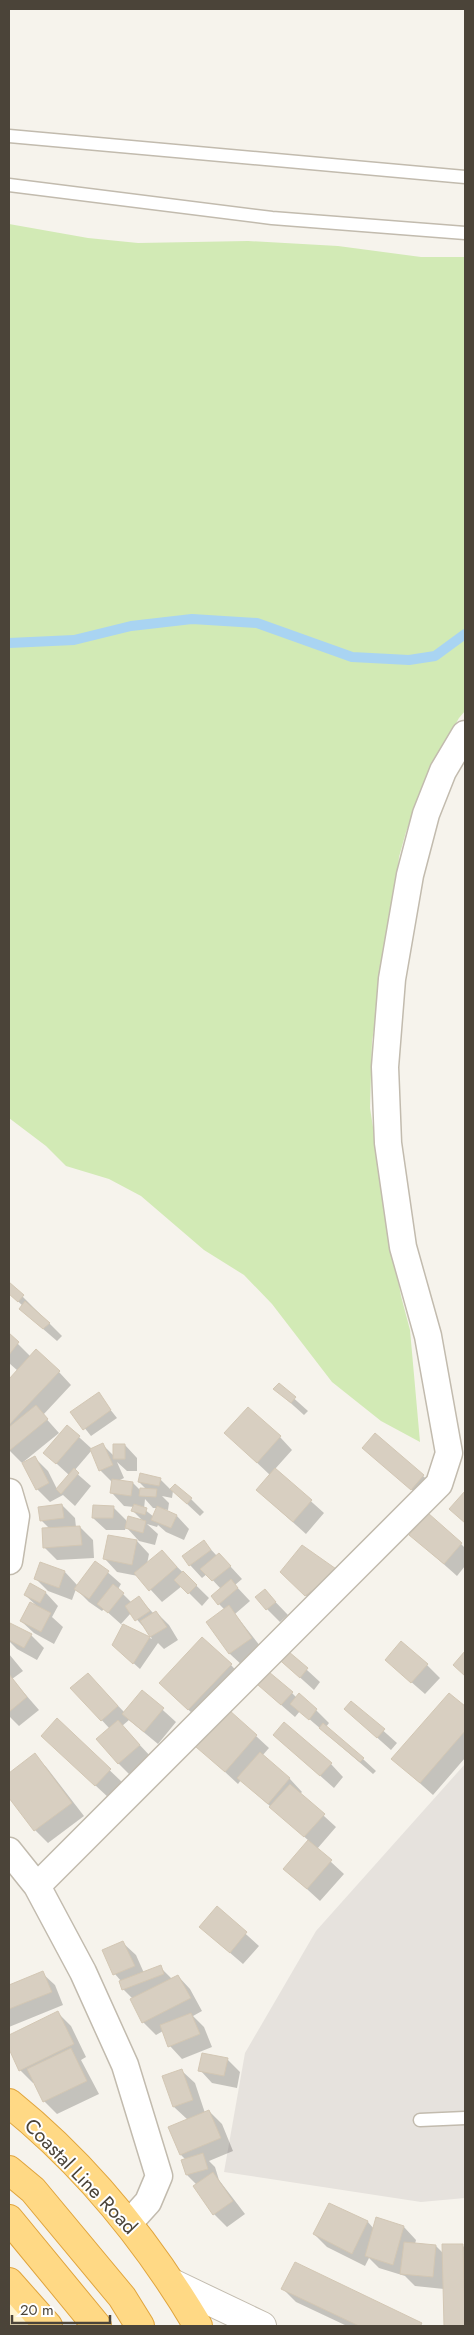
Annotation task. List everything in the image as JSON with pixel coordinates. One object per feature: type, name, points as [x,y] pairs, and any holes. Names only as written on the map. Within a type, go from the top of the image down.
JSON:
[{"type":"highway","name":"Coastal Line Road","points":[[9,2103],[65,2154],[129,2223],[172,2283],[198,2326]]},
{"type":"highway","points":[[9,2170],[33,2190],[122,2297],[140,2326]]},
{"type":"highway","points":[[9,2218],[97,2326]]},
{"type":"highway","points":[[9,2282],[48,2326]]},
{"type":"main road","points":[[9,2307],[41,2326]]},
{"type":"street","points":[[37,1886],[439,1484],[448,1453],[428,1336],[403,1247],[388,1143],[385,1067],[392,979],[410,875],[429,806],[443,771],[465,734]]},
{"type":"street","points":[[9,1492],[16,1516],[9,1561]]},
{"type":"street","points":[[9,1851],[37,1886],[83,1972],[125,2065],[159,2176],[148,2202],[129,2223]]},
{"type":"street","points":[[172,2283],[262,2326]]},
{"type":"lane","points":[[9,136],[465,177]]},
{"type":"lane","points":[[9,185],[272,218],[465,233]]},
{"type":"lane","points":[[420,2120],[465,2118]]},
{"type":"shaded area","points":[[465,1764],[465,2198],[421,2202],[224,2172],[245,2053],[316,1931]]},
{"type":"green space","points":[[9,224],[88,238],[138,243],[248,241],[338,246],[421,257],[465,257],[465,711],[432,765],[406,832],[399,857],[394,915],[372,1041],[370,1108],[390,1236],[401,1296],[410,1330],[420,1442],[381,1421],[332,1382],[272,1304],[244,1275],[204,1250],[141,1196],[109,1179],[66,1166],[46,1146],[9,1118]]},
{"type":"building","points":[[9,1282],[24,1295],[18,1302],[9,1294]]},
{"type":"building","points":[[25,1301],[50,1323],[43,1329],[19,1309]]},
{"type":"building","points":[[9,1333],[19,1342],[9,1355]]},
{"type":"building","points":[[36,1349],[60,1371],[9,1425],[9,1379]]},
{"type":"building","points":[[279,1383],[296,1397],[291,1403],[273,1389]]},
{"type":"building","points":[[99,1392],[111,1410],[83,1430],[70,1412]]},
{"type":"building","points":[[36,1405],[48,1419],[9,1451],[9,1427]]},
{"type":"building","points":[[248,1407],[281,1436],[257,1463],[224,1433]]},
{"type":"building","points":[[67,1425],[80,1436],[56,1464],[43,1453]]},
{"type":"building","points":[[375,1433],[424,1475],[411,1490],[362,1448]]},
{"type":"building","points":[[103,1443],[113,1465],[99,1471],[90,1449]]},
{"type":"building","points":[[113,1444],[125,1444],[125,1459],[113,1459]]},
{"type":"building","points":[[35,1456],[49,1483],[36,1490],[22,1463]]},
{"type":"building","points":[[74,1468],[79,1473],[61,1494],[56,1489]]},
{"type":"building","points":[[275,1468],[312,1500],[293,1522],[256,1490]]},
{"type":"building","points":[[140,1473],[161,1478],[159,1486],[138,1482]]},
{"type":"building","points":[[112,1479],[133,1482],[131,1496],[110,1493]]},
{"type":"building","points":[[175,1484],[192,1498],[187,1504],[170,1489]]},
{"type":"building","points":[[140,1488],[157,1489],[156,1497],[139,1496]]},
{"type":"building","points":[[465,1491],[465,1523],[449,1509]]},
{"type":"building","points":[[62,1504],[64,1518],[40,1521],[38,1507]]},
{"type":"building","points":[[134,1504],[147,1508],[145,1515],[131,1511]]},
{"type":"building","points":[[93,1505],[114,1506],[113,1518],[92,1518]]},
{"type":"building","points":[[157,1506],[177,1515],[171,1528],[151,1520]]},
{"type":"building","points":[[428,1513],[462,1543],[444,1564],[409,1535]]},
{"type":"building","points":[[128,1516],[146,1521],[143,1533],[125,1528]]},
{"type":"building","points":[[80,1526],[82,1545],[43,1548],[42,1528]]},
{"type":"building","points":[[108,1535],[137,1540],[132,1565],[103,1559]]},
{"type":"building","points":[[204,1540],[211,1550],[189,1566],[182,1556]]},
{"type":"building","points":[[302,1545],[339,1571],[305,1596],[280,1572]]},
{"type":"building","points":[[162,1550],[177,1567],[149,1591],[134,1573]]},
{"type":"building","points":[[219,1553],[231,1566],[212,1581],[200,1569]]},
{"type":"building","points":[[95,1561],[109,1571],[89,1599],[74,1589]]},
{"type":"building","points":[[40,1562],[65,1571],[59,1588],[34,1579]]},
{"type":"building","points":[[183,1571],[197,1585],[188,1594],[174,1580]]},
{"type":"building","points":[[231,1579],[238,1588],[218,1605],[211,1596]]},
{"type":"building","points":[[30,1583],[46,1592],[40,1603],[24,1595]]},
{"type":"building","points":[[113,1584],[124,1593],[108,1613],[97,1604]]},
{"type":"building","points":[[265,1589],[276,1602],[266,1610],[255,1597]]},
{"type":"building","points":[[139,1596],[150,1611],[135,1621],[125,1606]]},
{"type":"building","points":[[30,1602],[51,1613],[41,1632],[20,1621]]},
{"type":"building","points":[[229,1605],[252,1638],[229,1654],[206,1622]]},
{"type":"building","points":[[156,1611],[167,1627],[150,1637],[140,1621]]},
{"type":"building","points":[[10,1623],[32,1634],[24,1648],[9,1640]]},
{"type":"building","points":[[123,1624],[150,1637],[133,1664],[112,1645]]},
{"type":"building","points":[[202,1637],[232,1664],[188,1710],[159,1683]]},
{"type":"building","points":[[401,1641],[428,1664],[411,1683],[385,1660]]},
{"type":"building","points":[[282,1646],[308,1668],[300,1678],[274,1655]]},
{"type":"building","points":[[465,1651],[465,1676],[453,1665]]},
{"type":"building","points":[[269,1672],[293,1692],[281,1705],[258,1685]]},
{"type":"building","points":[[88,1673],[118,1706],[101,1721],[70,1688]]},
{"type":"building","points":[[9,1674],[27,1697],[9,1712]]},
{"type":"building","points":[[142,1690],[164,1708],[144,1732],[122,1714]]},
{"type":"building","points":[[299,1693],[317,1709],[309,1720],[290,1704]]},
{"type":"building","points":[[449,1693],[465,1706],[465,1731],[420,1783],[391,1759]]},
{"type":"building","points":[[351,1701],[385,1729],[377,1738],[344,1709]]},
{"type":"building","points":[[229,1710],[257,1735],[225,1772],[196,1747]]},
{"type":"building","points":[[57,1718],[111,1769],[95,1786],[41,1736]]},
{"type":"building","points":[[118,1720],[140,1745],[118,1764],[96,1739]]},
{"type":"building","points":[[284,1722],[332,1763],[320,1776],[273,1735]]},
{"type":"building","points":[[323,1723],[364,1758],[360,1762],[319,1728]]},
{"type":"building","points":[[260,1752],[290,1778],[268,1804],[237,1778]]},
{"type":"building","points":[[35,1753],[72,1803],[34,1831],[9,1798],[9,1773]]},
{"type":"building","points":[[290,1784],[325,1814],[304,1837],[269,1807]]},
{"type":"building","points":[[308,1840],[332,1860],[307,1889],[283,1869]]},
{"type":"building","points":[[217,1906],[247,1932],[230,1953],[199,1927]]},
{"type":"building","points":[[123,1941],[135,1966],[113,1975],[102,1950]]},
{"type":"building","points":[[161,1965],[164,1974],[122,1990],[119,1981]]},
{"type":"building","points":[[43,1971],[52,1992],[9,2009],[9,1985]]},
{"type":"building","points":[[178,1975],[191,1998],[142,2023],[130,1999]]},
{"type":"building","points":[[58,2011],[74,2044],[19,2071],[9,2049],[9,2035]]},
{"type":"building","points":[[191,2013],[200,2034],[168,2047],[160,2025]]},
{"type":"building","points":[[71,2048],[87,2081],[43,2102],[27,2069]]},
{"type":"building","points":[[202,2053],[228,2058],[224,2076],[198,2071]]},
{"type":"building","points":[[182,2069],[193,2100],[173,2107],[162,2076]]},
{"type":"building","points":[[209,2110],[221,2138],[180,2155],[168,2127]]},
{"type":"building","points":[[203,2153],[208,2169],[186,2175],[181,2160]]},
{"type":"building","points":[[213,2172],[233,2201],[213,2215],[193,2186]]},
{"type":"building","points":[[329,2203],[368,2221],[352,2254],[313,2234]]},
{"type":"building","points":[[376,2217],[404,2226],[393,2265],[365,2256]]},
{"type":"building","points":[[404,2242],[436,2245],[433,2277],[400,2274]]},
{"type":"building","points":[[442,2244],[463,2244],[465,2326],[444,2326]]},
{"type":"building","points":[[295,2262],[422,2323],[420,2326],[359,2326],[281,2289]]},
{"type":"waterway","points":[[9,643],[74,640],[131,626],[192,619],[257,623],[352,657],[409,660],[435,656],[465,634]]}]
